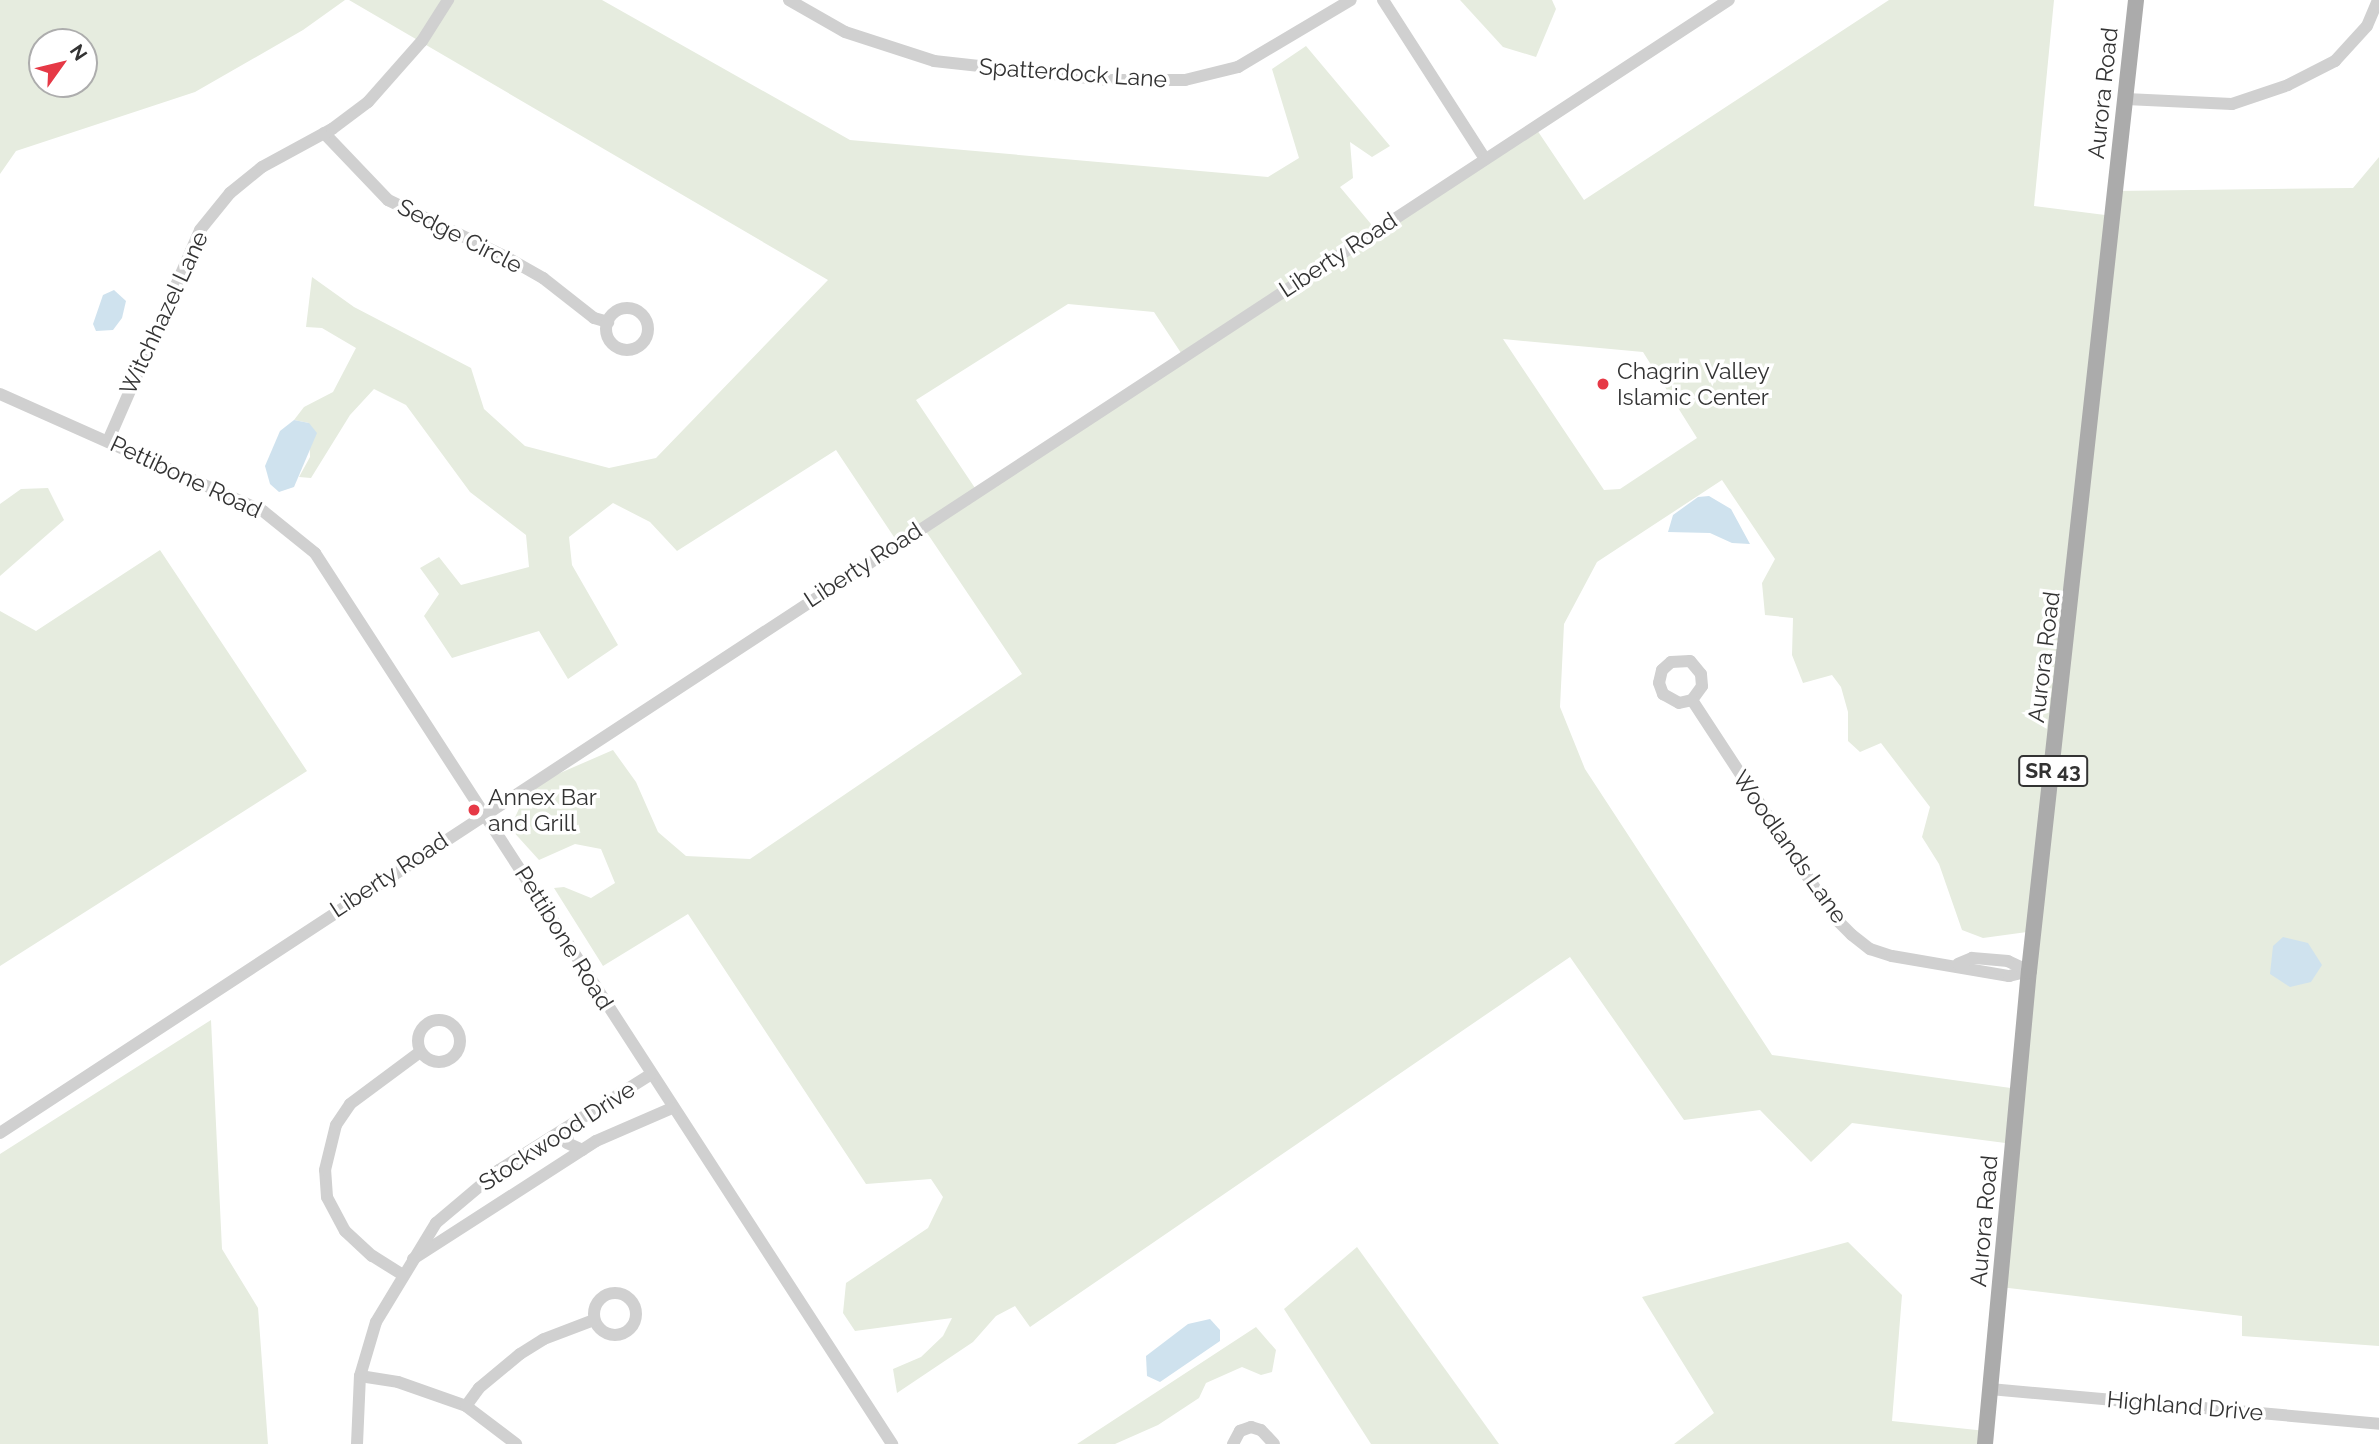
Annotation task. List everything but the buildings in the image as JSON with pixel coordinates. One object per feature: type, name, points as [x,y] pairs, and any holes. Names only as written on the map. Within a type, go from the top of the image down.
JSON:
[{"type":"main road","name":"Aurora Road","points":[[1985,1444],[2029,971],[2136,0]]},
{"type":"street","name":"Witchhazel Lane","points":[[108,442],[200,230],[230,193],[262,167],[324,133],[397,74],[448,0]]},
{"type":"street","name":"Spatterdock Lane","points":[[789,0],[845,32],[934,61],[1107,80],[1185,80],[1238,67],[1351,0]]},
{"type":"street","points":[[1382,0],[1486,159]]},
{"type":"street","name":"Liberty Road","points":[[0,1133],[484,813],[1729,0]]},
{"type":"street","points":[[2126,99],[2232,104],[2288,85],[2335,61],[2367,26],[2378,0]]},
{"type":"street","name":"Sedge Circle","points":[[324,133],[388,200],[506,257],[543,278],[594,318],[608,322]]},
{"type":"street","name":"Pettibone Road","points":[[0,394],[262,511],[299,538],[351,604],[650,1075],[892,1444]]},
{"type":"street","name":"Woodlands Lane","points":[[1692,700],[1839,922],[1870,949],[1958,964],[1969,971],[2009,976],[2029,971]]},
{"type":"street","points":[[404,1275],[372,1256],[345,1231],[327,1197],[325,1170],[336,1125],[350,1104],[421,1052]]},
{"type":"street","name":"Stockwood Drive","points":[[358,1444],[360,1376],[376,1322],[410,1261],[436,1223],[489,1178],[650,1075]]},
{"type":"street","name":"Stockwood Drive","points":[[410,1261],[583,1150],[672,1108]]},
{"type":"street","points":[[569,1127],[567,1143],[583,1150]]},
{"type":"street","points":[[466,1406],[480,1388],[520,1354],[544,1339],[594,1320]]},
{"type":"street","points":[[360,1376],[398,1382],[466,1406],[516,1444]]},
{"type":"street","name":"Highland Drive","points":[[1990,1389],[2379,1424]]},
{"type":"street","points":[[1233,1444],[1240,1431],[1251,1427],[1261,1430],[1274,1444]]},
{"type":"shaded area","points":[[0,0],[345,0],[303,30],[195,92],[16,151],[0,174]]},
{"type":"shaded area","points":[[349,0],[602,0],[850,140],[1268,177],[1299,158],[1272,69],[1306,46],[1390,146],[1372,157],[1350,142],[1353,178],[1340,187],[1376,230],[1535,127],[1584,200],[1889,0],[2054,0],[2034,206],[2113,216],[2116,191],[2353,188],[2379,157],[2379,1346],[2242,1336],[2242,1316],[2000,1287],[2013,1144],[1852,1123],[1811,1162],[1760,1110],[1684,1120],[1570,957],[1030,1327],[1015,1306],[996,1316],[973,1342],[897,1393],[893,1369],[921,1357],[943,1336],[952,1318],[855,1331],[843,1313],[846,1283],[928,1228],[943,1197],[931,1179],[866,1184],[688,914],[603,966],[554,888],[564,887],[591,898],[615,883],[601,849],[575,844],[539,860],[510,828],[524,798],[544,780],[613,750],[636,782],[658,832],[686,856],[750,859],[1022,674],[923,527],[898,543],[836,450],[677,551],[650,522],[613,503],[569,537],[572,565],[618,645],[568,679],[539,631],[452,658],[424,616],[439,594],[420,568],[439,557],[461,585],[529,567],[526,535],[470,492],[406,405],[374,389],[350,415],[311,478],[299,477],[310,457],[309,423],[294,420],[304,407],[333,392],[356,348],[322,328],[306,327],[312,277],[354,307],[471,368],[484,409],[525,446],[609,468],[656,458],[828,280]],"holes":[[[1068,304],[1154,312],[1183,356],[977,491],[916,400]],[[1503,339],[1643,352],[1697,438],[1620,489],[1604,490]],[[1722,480],[1775,559],[1762,583],[1765,615],[1793,618],[1792,655],[1803,683],[1832,675],[1841,687],[1848,712],[1848,741],[1860,752],[1881,743],[1930,807],[1922,837],[1939,864],[1962,930],[1983,938],[2027,932],[2018,1089],[1772,1055],[1585,769],[1560,707],[1564,624],[1597,562]]]},
{"type":"shaded area","points":[[1460,0],[1552,0],[1556,9],[1536,57],[1503,47]]},
{"type":"shaded area","points":[[48,488],[64,520],[0,576],[0,504],[21,489]]},
{"type":"shaded area","points":[[160,550],[307,771],[0,966],[0,611],[36,631]]},
{"type":"shaded area","points":[[211,1020],[222,1249],[258,1308],[268,1444],[0,1444],[0,1154]]},
{"type":"shaded area","points":[[1848,1242],[1902,1295],[1892,1421],[1986,1431],[1985,1444],[1674,1444],[1714,1413],[1642,1297]]},
{"type":"shaded area","points":[[1357,1247],[1499,1444],[1371,1444],[1284,1309]]},
{"type":"shaded area","points":[[1256,1327],[1276,1350],[1272,1372],[1261,1375],[1242,1367],[1206,1383],[1199,1398],[1158,1425],[1115,1444],[1077,1444]]},
{"type":"water","points":[[114,290],[126,301],[122,318],[113,330],[96,331],[93,324],[103,295]]},
{"type":"water","points":[[294,420],[309,423],[317,433],[294,487],[279,492],[270,484],[265,466],[280,431]]},
{"type":"water","points":[[1709,496],[1731,509],[1750,544],[1732,543],[1710,533],[1668,532],[1673,515],[1698,497]]},
{"type":"water","points":[[2283,937],[2308,943],[2322,965],[2311,982],[2290,987],[2270,974],[2273,946]]},
{"type":"water","points":[[1210,1319],[1220,1330],[1220,1341],[1160,1382],[1147,1376],[1146,1356],[1188,1324]]},
{"type":"place","name":"Chagrin Valley Islamic Center","points":[[1603,384]]},
{"type":"place","name":"Annex Bar and Grill","points":[[474,810]]}]
